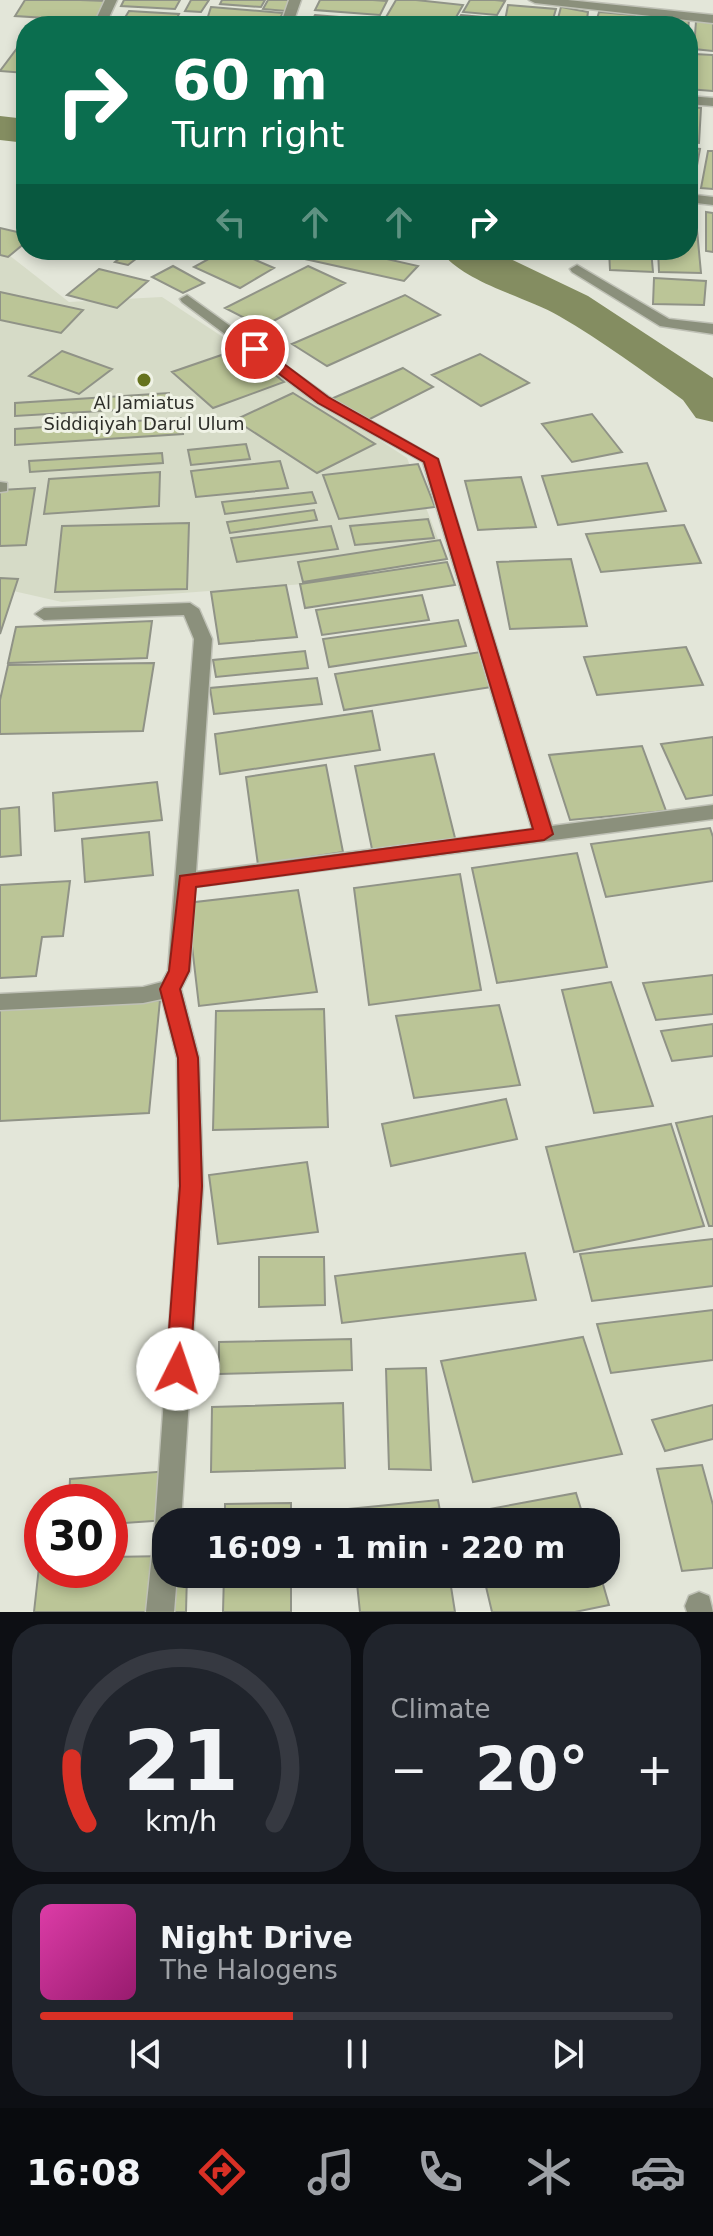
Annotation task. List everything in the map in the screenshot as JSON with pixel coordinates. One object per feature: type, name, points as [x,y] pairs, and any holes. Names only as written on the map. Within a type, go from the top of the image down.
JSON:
[{"type":"street","points":[[535,0],[685,16]]},
{"type":"street","points":[[577,269],[665,323],[713,329]]},
{"type":"street","points":[[187,299],[323,400],[430,459],[544,834]]},
{"type":"street","points":[[44,614],[190,609],[203,639],[179,971],[170,989],[188,1058],[191,1186],[168,1508]]},
{"type":"street","points":[[187,881],[713,812]]},
{"type":"street","points":[[0,1002],[143,995],[170,989]]},
{"type":"street","points":[[160,1612],[162,1588]]},
{"type":"shaded area","name":"Al Jamiatus Siddiqiyah Darul Ulum","points":[[0,248],[69,302],[162,297],[407,458],[451,573],[62,602],[0,588]]},
{"type":"building","points":[[25,0],[107,1],[99,16],[15,16]]},
{"type":"building","points":[[124,0],[180,0],[175,9],[121,6]]},
{"type":"building","points":[[191,0],[209,0],[201,12],[185,11]]},
{"type":"building","points":[[222,0],[265,0],[261,7],[220,4]]},
{"type":"building","points":[[268,0],[292,0],[286,11],[263,9]]},
{"type":"building","points":[[320,0],[387,1],[380,15],[315,10]]},
{"type":"building","points":[[396,0],[463,5],[457,16],[387,16]]},
{"type":"building","points":[[470,0],[505,1],[497,15],[463,12]]},
{"type":"building","points":[[508,5],[556,9],[554,16],[506,16]]},
{"type":"building","points":[[211,7],[283,13],[281,16],[208,16]]},
{"type":"building","points":[[561,7],[588,12],[587,16],[559,16]]},
{"type":"building","points":[[129,11],[179,14],[178,16],[126,16]]},
{"type":"building","points":[[599,12],[635,15],[635,16],[598,16]]},
{"type":"building","points":[[698,21],[713,22],[713,51],[698,49]]},
{"type":"building","points":[[16,50],[16,72],[0,71]]},
{"type":"building","points":[[698,54],[713,55],[713,91],[698,90]]},
{"type":"building","points":[[698,108],[701,108],[698,143]]},
{"type":"building","points":[[708,151],[713,151],[713,189],[701,188]]},
{"type":"building","points":[[706,212],[713,213],[713,252],[706,251]]},
{"type":"building","points":[[0,228],[16,232],[16,250],[8,257],[0,255]]},
{"type":"building","points":[[698,241],[701,273],[659,272],[658,260],[698,260]]},
{"type":"building","points":[[118,260],[135,260],[128,265],[115,262]]},
{"type":"building","points":[[207,260],[255,260],[274,268],[240,288],[194,267]]},
{"type":"building","points":[[310,260],[391,260],[418,266],[404,281]]},
{"type":"building","points":[[610,260],[652,260],[653,272],[610,270]]},
{"type":"building","points":[[173,266],[204,283],[183,293],[152,277]]},
{"type":"building","points":[[308,266],[345,283],[262,327],[225,308]]},
{"type":"building","points":[[99,269],[148,281],[117,308],[67,295]]},
{"type":"building","points":[[654,278],[706,281],[704,305],[653,304]]},
{"type":"building","points":[[0,292],[83,310],[61,333],[0,320]]},
{"type":"building","points":[[405,295],[440,315],[327,366],[292,344]]},
{"type":"building","points":[[242,348],[284,382],[213,408],[172,372]]},
{"type":"building","points":[[62,351],[112,369],[79,394],[29,376]]},
{"type":"building","points":[[480,354],[529,383],[481,406],[432,375]]},
{"type":"building","points":[[403,368],[433,387],[358,425],[324,402]]},
{"type":"building","points":[[169,393],[170,407],[15,416],[15,403]]},
{"type":"building","points":[[293,393],[375,444],[317,473],[235,420]]},
{"type":"building","points":[[592,414],[622,452],[572,462],[542,424]]},
{"type":"building","points":[[181,418],[183,434],[15,445],[15,429]]},
{"type":"building","points":[[246,444],[250,459],[191,465],[188,450]]},
{"type":"building","points":[[162,453],[163,463],[30,472],[29,461]]},
{"type":"building","points":[[280,461],[288,488],[196,497],[191,471]]},
{"type":"building","points":[[647,463],[666,511],[558,525],[542,476]]},
{"type":"building","points":[[418,464],[435,507],[339,519],[323,475]]},
{"type":"building","points":[[160,472],[159,506],[44,514],[49,479]]},
{"type":"building","points":[[521,477],[536,527],[478,530],[465,481]]},
{"type":"building","points":[[35,488],[26,545],[0,546],[0,490]]},
{"type":"building","points":[[312,492],[316,503],[225,514],[222,502]]},
{"type":"building","points":[[314,510],[317,520],[230,533],[227,522]]},
{"type":"building","points":[[428,519],[434,538],[355,545],[350,526]]},
{"type":"building","points":[[189,523],[187,589],[55,592],[62,526]]},
{"type":"building","points":[[684,525],[701,563],[601,572],[586,534]]},
{"type":"building","points":[[331,526],[338,549],[237,562],[231,538]]},
{"type":"building","points":[[440,540],[447,559],[303,582],[298,562]]},
{"type":"building","points":[[571,559],[587,626],[510,629],[497,562]]},
{"type":"building","points":[[447,562],[455,585],[305,608],[300,584]]},
{"type":"building","points":[[0,578],[18,579],[0,634]]},
{"type":"building","points":[[286,585],[297,637],[219,644],[211,592]]},
{"type":"building","points":[[422,595],[429,620],[322,635],[316,610]]},
{"type":"building","points":[[458,620],[466,646],[329,667],[323,639]]},
{"type":"building","points":[[152,621],[147,658],[8,663],[16,627]]},
{"type":"building","points":[[686,647],[703,685],[597,695],[584,657]]},
{"type":"building","points":[[305,651],[308,668],[216,677],[213,660]]},
{"type":"building","points":[[487,651],[498,686],[344,710],[335,674]]},
{"type":"building","points":[[154,663],[143,731],[0,734],[0,700],[8,665]]},
{"type":"building","points":[[317,678],[322,704],[214,714],[210,688]]},
{"type":"building","points":[[372,711],[380,750],[220,774],[215,734]]},
{"type":"building","points":[[713,737],[713,795],[686,799],[661,744]]},
{"type":"building","points":[[642,746],[666,811],[570,820],[549,755]]},
{"type":"building","points":[[434,754],[456,842],[373,854],[355,766]]},
{"type":"building","points":[[326,765],[343,852],[258,865],[246,777]]},
{"type":"building","points":[[157,782],[162,820],[55,831],[53,793]]},
{"type":"building","points":[[19,807],[21,855],[0,857],[0,809]]},
{"type":"building","points":[[710,828],[713,837],[713,881],[606,897],[591,844]]},
{"type":"building","points":[[149,832],[153,875],[85,882],[82,839]]},
{"type":"building","points":[[577,853],[607,967],[497,983],[472,868]]},
{"type":"building","points":[[460,874],[481,990],[369,1005],[354,888]]},
{"type":"building","points":[[70,881],[63,936],[42,937],[36,976],[0,978],[0,885]]},
{"type":"building","points":[[298,890],[317,992],[199,1006],[187,903]]},
{"type":"building","points":[[713,975],[713,1014],[656,1020],[643,983]]},
{"type":"building","points":[[611,982],[653,1106],[594,1113],[562,990]]},
{"type":"building","points":[[160,1000],[149,1113],[0,1121],[0,1009]]},
{"type":"building","points":[[499,1005],[520,1085],[414,1098],[396,1016]]},
{"type":"building","points":[[324,1009],[328,1127],[213,1130],[216,1011]]},
{"type":"building","points":[[713,1024],[713,1056],[672,1061],[661,1031]]},
{"type":"building","points":[[506,1099],[517,1139],[391,1166],[382,1124]]},
{"type":"building","points":[[713,1116],[713,1226],[709,1226],[676,1123]]},
{"type":"building","points":[[671,1124],[704,1226],[574,1252],[546,1147]]},
{"type":"building","points":[[307,1162],[318,1232],[218,1244],[209,1175]]},
{"type":"building","points":[[713,1239],[713,1286],[592,1301],[580,1254]]},
{"type":"building","points":[[525,1253],[536,1300],[342,1323],[335,1276]]},
{"type":"building","points":[[259,1257],[324,1257],[325,1305],[259,1307]]},
{"type":"building","points":[[713,1310],[713,1360],[611,1373],[597,1324]]},
{"type":"building","points":[[583,1337],[622,1454],[473,1482],[441,1361]]},
{"type":"building","points":[[351,1339],[352,1370],[219,1374],[219,1342]]},
{"type":"building","points":[[426,1368],[431,1470],[389,1469],[386,1369]]},
{"type":"building","points":[[343,1403],[345,1468],[211,1472],[212,1407]]},
{"type":"building","points":[[713,1405],[713,1439],[665,1451],[652,1420]]},
{"type":"building","points":[[702,1465],[713,1505],[713,1568],[682,1571],[657,1469]]},
{"type":"building","points":[[181,1470],[182,1508],[152,1508],[152,1521],[128,1523],[128,1484],[70,1484],[70,1479]]},
{"type":"building","points":[[576,1493],[581,1508],[495,1508]]},
{"type":"building","points":[[438,1500],[439,1508],[359,1508]]},
{"type":"building","points":[[291,1503],[291,1508],[225,1508],[225,1504]]},
{"type":"building","points":[[152,1556],[152,1588],[187,1588],[186,1612],[34,1612],[37,1588],[128,1588],[128,1557]]},
{"type":"building","points":[[224,1588],[291,1588],[291,1612],[223,1612]]},
{"type":"building","points":[[357,1588],[451,1588],[455,1612],[360,1612]]},
{"type":"building","points":[[486,1588],[604,1588],[609,1605],[575,1612],[492,1612]]},
{"type":"waterway","points":[[0,128],[16,130]]},
{"type":"waterway","points":[[478,260],[572,305],[628,340],[700,390],[713,408]]},
{"type":"place","name":"Al Jamiatus Siddiqiyah Darul Ulum","points":[[144,380]]},
{"type":"route","points":[[178,1369],[191,1186],[188,1058],[170,989],[179,971],[187,881],[544,834],[430,459],[323,400],[255,349]]}]
